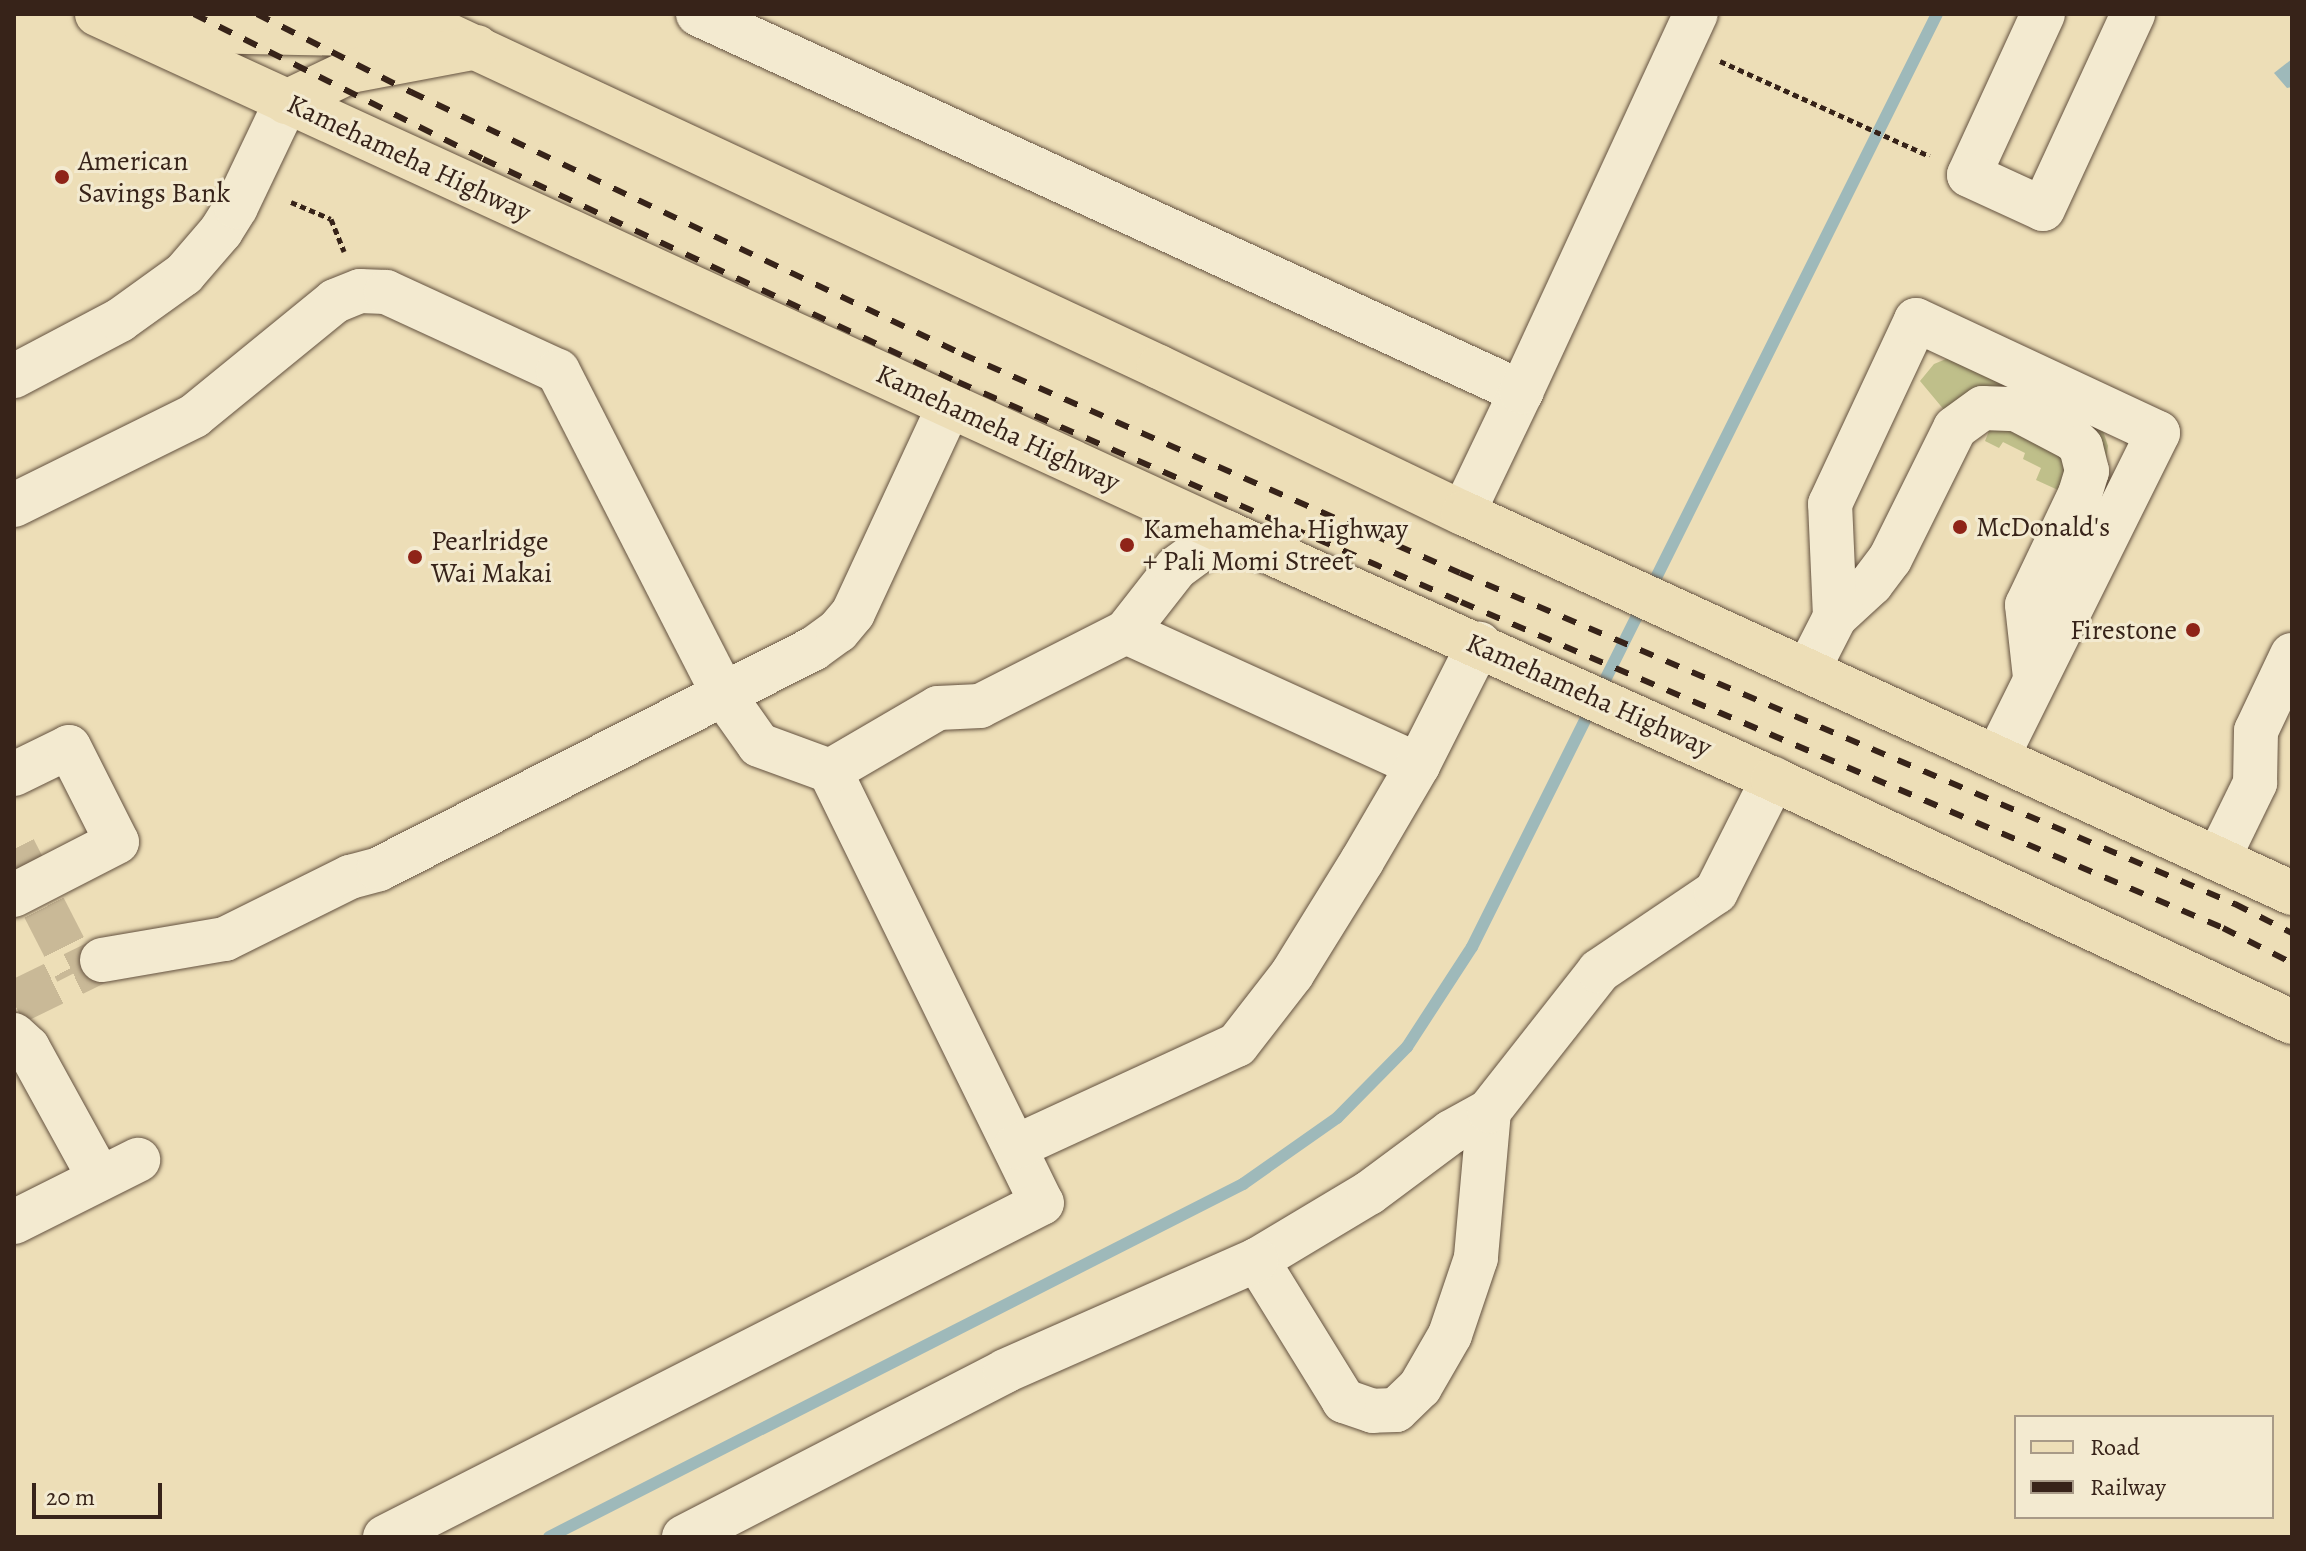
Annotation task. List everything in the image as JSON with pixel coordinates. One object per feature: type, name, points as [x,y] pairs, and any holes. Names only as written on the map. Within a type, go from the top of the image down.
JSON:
[{"type":"main road","points":[[112,22],[350,34],[409,15],[1463,513],[2292,893]]},
{"type":"main road","name":"Kamehameha Highway","points":[[112,22],[1225,532],[1479,644],[2292,1022]]},
{"type":"main road","points":[[286,102],[351,71],[477,47]]},
{"type":"street","points":[[698,14],[1521,392]]},
{"type":"street","points":[[2043,14],[1969,175],[2043,209],[2133,14]]},
{"type":"street","points":[[1463,513],[1689,30]]},
{"type":"street","points":[[14,376],[120,320],[184,274],[221,231],[236,207],[286,102]]},
{"type":"street","points":[[14,505],[194,416],[335,301],[360,291],[386,292],[558,371],[723,694],[759,745],[830,771],[1042,1203],[385,1537]]},
{"type":"street","points":[[1835,617],[1830,504],[1916,320],[2158,433],[1998,756]]},
{"type":"street","points":[[102,960],[225,939],[350,877],[379,869],[813,649],[838,631],[853,613],[949,406]]},
{"type":"street","points":[[1808,670],[1835,617],[1871,584],[1890,559],[1955,428],[1983,408],[2016,409],[2073,439],[2086,459],[2087,471],[2080,494],[2027,605],[2035,677]]},
{"type":"street","points":[[830,771],[938,708],[980,706],[1126,632],[1176,568],[1225,532]]},
{"type":"street","points":[[1126,632],[1418,765]]},
{"type":"street","points":[[1015,1147],[1237,1045],[1292,974],[1418,765],[1479,644]]},
{"type":"street","points":[[2218,859],[2255,783],[2256,731],[2292,655]]},
{"type":"street","points":[[14,774],[69,747],[117,842],[14,895]]},
{"type":"street","points":[[684,1537],[1005,1371],[1257,1260],[1369,1193],[1451,1132],[1489,1111],[1599,971],[1716,892],[1773,779]]},
{"type":"street","points":[[14,1035],[28,1048],[119,1170],[14,1222]]},
{"type":"street","points":[[1257,1260],[1344,1401],[1373,1411],[1396,1410],[1420,1387],[1450,1335],[1476,1258],[1489,1111]]},
{"type":"path","points":[[1689,30],[1846,118],[1942,162]]},
{"type":"path","points":[[291,202],[331,219],[360,291]]},
{"type":"green space","points":[[1956,359],[2102,428],[2108,446],[2106,461],[2095,446],[1945,411],[1920,381],[1934,364]]},
{"type":"green space","points":[[1994,419],[2064,446],[2069,495],[2036,480],[2041,468],[2023,459],[2025,453],[2003,442],[1999,448],[1985,441]]},
{"type":"water","points":[[2292,59],[2292,87],[2287,88],[2274,73]]},
{"type":"waterway","points":[[549,1537],[1243,1184],[1337,1118],[1407,1047],[1472,947],[1937,14]]},
{"type":"tunnel","points":[[14,849],[77,972]]},
{"type":"tunnel","points":[[14,1003],[102,960]]},
{"type":"railway","points":[[194,14],[483,159],[958,382],[1461,602],[2223,928],[2292,963]]},
{"type":"railway","points":[[257,14],[411,92],[962,354],[1460,573],[2235,904],[2292,933]]},
{"type":"place","name":"American Savings Bank","points":[[62,177]]},
{"type":"place","name":"McDonald's","points":[[1960,527]]},
{"type":"place","name":"Kamehameha Highway + Pali Momi Street","points":[[1127,545]]},
{"type":"place","name":"Pearlridge Wai Makai","points":[[415,557]]},
{"type":"place","name":"Firestone","points":[[2193,630]]}]
